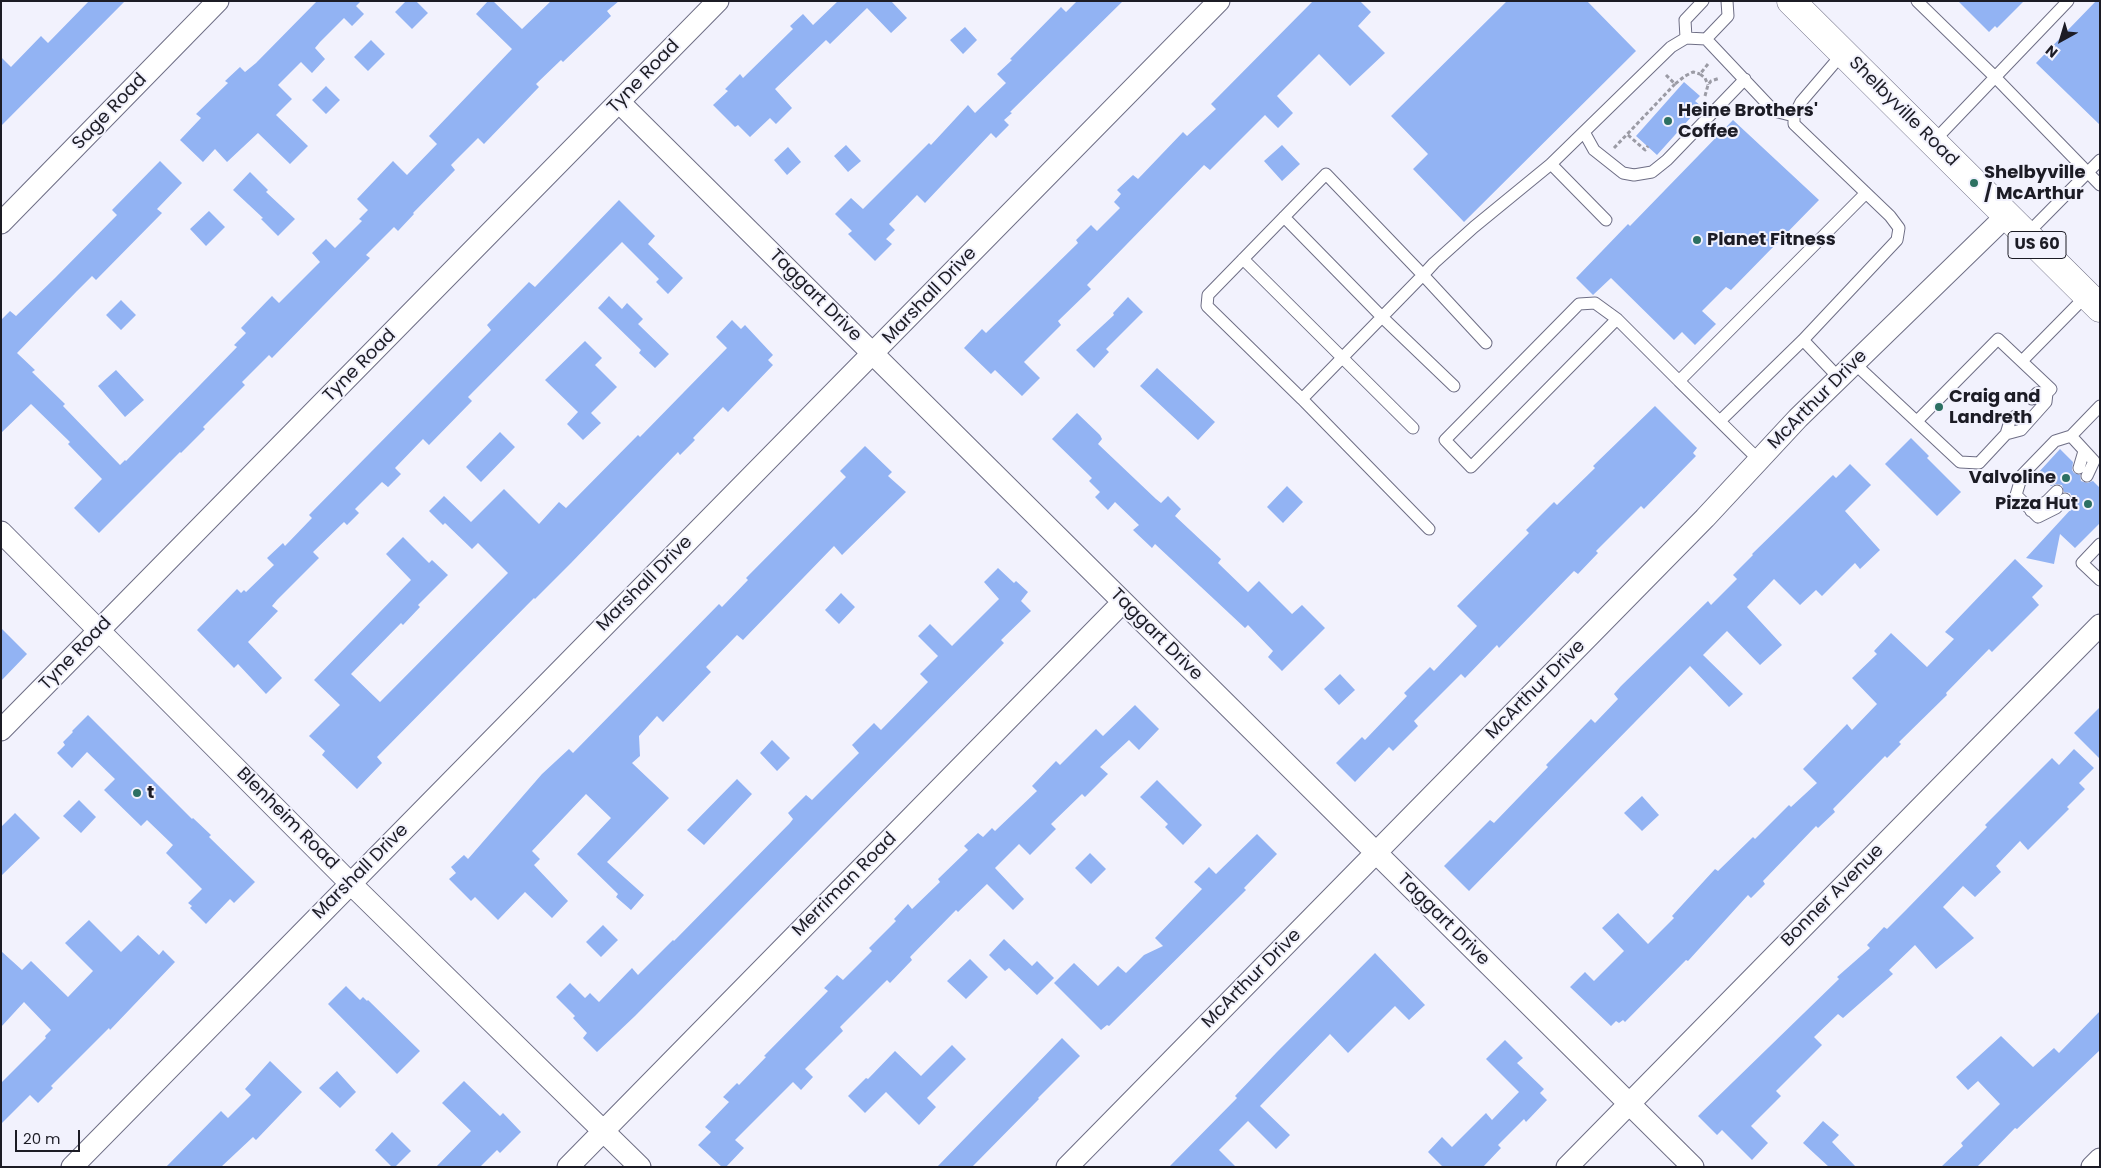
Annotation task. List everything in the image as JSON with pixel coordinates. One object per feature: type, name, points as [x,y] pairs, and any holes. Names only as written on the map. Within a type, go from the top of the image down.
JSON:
[{"type":"main road","name":"Shelbyville Road","points":[[1791,1],[2095,300]]},
{"type":"street","name":"Sage Road","points":[[1,223],[218,1]]},
{"type":"street","name":"Tyne Road","points":[[1,730],[718,1]]},
{"type":"street","name":"Marshall Drive","points":[[72,1167],[1219,1]]},
{"type":"street","name":"Taggart Drive","points":[[619,102],[1693,1167]]},
{"type":"street","name":"McArthur Drive","points":[[1067,1167],[1705,518],[1798,418],[2007,215]]},
{"type":"street","name":"Blenheim Road","points":[[1,532],[350,883],[640,1167]]},
{"type":"street","name":"Merriman Road","points":[[568,1167],[1123,602]]},
{"type":"street","name":"Bonner Avenue","points":[[1567,1167],[2100,625]]},
{"type":"street","points":[[2092,1167],[2100,1159]]},
{"type":"lane","points":[[1686,38],[1685,20],[1703,1]]},
{"type":"lane","points":[[1706,39],[1728,16],[1727,1]]},
{"type":"lane","points":[[1917,1],[1995,77],[2100,185]]},
{"type":"lane","points":[[1933,142],[2068,1]]},
{"type":"lane","points":[[1302,399],[1423,274],[1474,227],[1551,164],[1670,47],[1686,38],[1706,39],[1774,111],[1794,116]]},
{"type":"lane","points":[[1720,421],[1803,340],[1897,240],[1899,228],[1890,216],[1794,124],[1794,116],[1801,102],[1843,53]]},
{"type":"lane","points":[[1584,132],[1594,150],[1623,173],[1634,175],[1652,172],[1667,160],[1745,79]]},
{"type":"lane","points":[[2026,234],[2100,160]]},
{"type":"lane","points":[[1551,164],[1606,220]]},
{"type":"lane","points":[[1429,529],[1302,399],[1207,306],[1208,294],[1326,174],[1423,274],[1486,343]]},
{"type":"lane","points":[[1679,381],[1866,193]]},
{"type":"lane","points":[[1284,217],[1382,317],[1454,386]]},
{"type":"lane","points":[[1243,258],[1413,428]]},
{"type":"lane","points":[[2022,361],[2095,300]]},
{"type":"lane","points":[[1616,320],[1471,467],[1445,440],[1579,304],[1595,303],[1616,320],[1759,460]]},
{"type":"lane","points":[[1917,421],[1998,339],[2051,389],[2047,392],[2046,402],[2021,430],[2006,434]]},
{"type":"lane","points":[[1803,340],[1917,421],[1960,462],[1979,463],[2006,434],[2010,421],[2015,416]]},
{"type":"lane","points":[[2032,399],[2037,393],[2047,392]]},
{"type":"lane","points":[[2061,495],[2056,508],[2038,517],[2016,496],[2022,475],[2055,441],[2071,436],[2100,406]]},
{"type":"lane","points":[[2071,436],[2084,451],[2083,472]]},
{"type":"lane","points":[[2100,544],[2082,564],[2100,580]]},
{"type":"path","points":[[1700,74],[1708,64]]},
{"type":"path","points":[[1662,72],[1674,84]]},
{"type":"path","points":[[1648,146],[1644,150],[1628,135],[1674,84],[1693,72],[1705,78],[1708,85]]},
{"type":"path","points":[[1705,97],[1711,81],[1721,78]]},
{"type":"building","points":[[89,1],[125,1],[1,126],[1,57],[11,67],[41,36],[48,43]]},
{"type":"building","points":[[317,1],[361,1],[356,6],[364,14],[352,26],[344,18],[320,42],[315,48],[325,59],[312,73],[301,62],[278,85],[292,99],[276,115],[308,146],[290,164],[258,133],[227,162],[215,149],[203,162],[180,140],[201,118],[196,114],[228,83],[225,81],[240,67],[245,72],[256,63]]},
{"type":"building","points":[[406,1],[416,1],[428,13],[412,29],[395,12]]},
{"type":"building","points":[[488,1],[493,1],[522,29],[551,1],[619,1],[607,11],[611,16],[563,62],[561,60],[536,84],[539,87],[484,144],[478,138],[451,165],[455,170],[398,231],[394,227],[366,255],[370,258],[272,358],[269,355],[242,382],[245,385],[203,427],[205,429],[99,533],[74,508],[102,479],[68,444],[70,442],[31,404],[1,433],[1,320],[10,311],[16,316],[55,278],[117,215],[112,210],[160,161],[182,183],[157,209],[162,213],[96,280],[92,276],[17,353],[35,370],[32,372],[65,404],[63,406],[120,465],[237,347],[234,345],[246,333],[241,328],[272,296],[279,303],[320,262],[312,253],[326,239],[335,248],[362,221],[359,219],[368,210],[357,199],[393,161],[407,175],[437,144],[429,136],[512,49],[476,14]]},
{"type":"building","points":[[838,1],[891,1],[907,18],[891,33],[867,8],[830,44],[826,40],[775,89],[792,108],[776,124],[770,118],[750,137],[738,125],[735,127],[713,105],[728,91],[725,89],[740,74],[743,78],[793,29],[790,26],[803,14],[813,25]]},
{"type":"building","points":[[1077,1],[1123,1],[1010,112],[1012,113],[1004,120],[1009,125],[996,138],[991,133],[925,203],[917,195],[889,224],[895,230],[886,239],[892,244],[875,261],[848,234],[852,231],[835,214],[851,198],[863,209],[929,143],[931,145],[968,105],[975,113],[1006,83],[997,74],[1012,60],[1010,59],[1061,7],[1066,12]]},
{"type":"building","points":[[1313,1],[1360,1],[1371,12],[1358,26],[1385,53],[1350,86],[1319,54],[1277,96],[1293,113],[1278,128],[1265,115],[1210,170],[1204,165],[1087,285],[1091,289],[1058,321],[1061,325],[1024,362],[1040,378],[1022,396],[995,370],[991,374],[964,348],[982,329],[986,333],[1078,243],[1076,240],[1091,225],[1097,231],[1120,208],[1114,202],[1121,194],[1117,190],[1133,175],[1138,179],[1183,132],[1187,136],[1216,109],[1211,104]]},
{"type":"building","points":[[1507,1],[1587,1],[1636,51],[1464,222],[1413,169],[1428,154],[1391,116]]},
{"type":"building","points":[[1958,1],[2024,1],[1997,28],[1995,26],[1989,32]]},
{"type":"building","points":[[2096,1],[2100,1],[2100,125],[2036,63]]},
{"type":"building","points":[[965,27],[977,40],[963,54],[950,40]]},
{"type":"building","points":[[371,40],[385,54],[368,71],[354,57]]},
{"type":"building","name":"Heine Brothers' Coffee","points":[[1684,82],[1700,96],[1695,101],[1701,106],[1657,155],[1636,136]]},
{"type":"building","points":[[326,86],[340,100],[326,114],[312,100]]},
{"type":"building","name":"Planet Fitness","points":[[1733,120],[1819,200],[1731,290],[1726,287],[1702,311],[1716,324],[1695,345],[1682,332],[1674,340],[1611,278],[1593,295],[1576,278],[1628,224],[1630,226]]},
{"type":"building","points":[[846,145],[861,161],[848,172],[834,156]]},
{"type":"building","points":[[1282,145],[1300,164],[1282,181],[1264,161]]},
{"type":"building","points":[[788,147],[801,162],[787,175],[774,160]]},
{"type":"building","points":[[250,172],[268,190],[266,192],[295,219],[278,236],[261,219],[263,218],[233,190]]},
{"type":"building","points":[[619,200],[655,236],[648,244],[683,278],[668,294],[656,282],[659,279],[622,242],[468,397],[472,401],[429,445],[423,439],[395,468],[401,474],[388,487],[382,482],[355,509],[359,513],[347,525],[344,522],[313,552],[319,558],[277,600],[272,606],[278,611],[248,642],[282,678],[266,694],[238,664],[234,668],[197,630],[237,589],[241,593],[244,590],[246,592],[274,565],[267,558],[283,543],[285,546],[312,518],[309,515],[491,330],[487,325],[529,282],[535,287]]},
{"type":"building","points":[[209,211],[225,227],[206,246],[190,229]]},
{"type":"building","points":[[609,296],[622,309],[627,303],[643,319],[638,324],[669,354],[655,368],[639,353],[641,350],[598,308]]},
{"type":"building","points":[[1128,297],[1143,312],[1106,349],[1109,352],[1094,368],[1076,350],[1114,315],[1113,313]]},
{"type":"building","points":[[121,300],[136,315],[121,330],[106,315]]},
{"type":"building","points":[[732,320],[741,329],[745,325],[773,355],[768,360],[773,365],[728,412],[723,407],[693,438],[695,440],[680,455],[678,452],[571,563],[377,757],[382,763],[357,789],[322,755],[325,751],[309,736],[340,705],[314,680],[411,580],[386,554],[403,537],[429,563],[432,560],[448,575],[418,605],[420,607],[403,625],[401,623],[351,674],[380,702],[508,573],[478,543],[472,549],[445,523],[443,525],[429,511],[444,496],[471,522],[504,489],[539,524],[559,502],[566,508],[638,435],[640,437],[727,348],[716,337]]},
{"type":"building","points":[[585,341],[602,358],[595,365],[617,387],[591,413],[601,423],[583,440],[567,424],[578,412],[545,380]]},
{"type":"building","points":[[1157,368],[1215,422],[1198,440],[1140,386]]},
{"type":"building","points":[[116,370],[144,400],[125,417],[98,386]]},
{"type":"building","points":[[1655,406],[1697,448],[1693,453],[1696,456],[1644,509],[1641,506],[1596,551],[1598,553],[1578,574],[1574,571],[1499,648],[1497,645],[1465,678],[1461,674],[1414,721],[1418,726],[1393,751],[1389,747],[1355,782],[1336,763],[1362,737],[1365,740],[1407,696],[1404,693],[1430,667],[1434,671],[1477,626],[1457,606],[1529,533],[1526,530],[1554,502],[1557,505],[1595,468],[1593,466]]},
{"type":"building","points":[[1077,413],[1100,435],[1102,439],[1098,444],[1156,499],[1161,503],[1168,496],[1181,509],[1175,516],[1221,559],[1218,563],[1248,592],[1259,581],[1292,614],[1302,605],[1325,628],[1282,671],[1268,657],[1273,651],[1248,625],[1245,628],[1155,544],[1152,548],[1133,530],[1139,525],[1115,502],[1108,510],[1095,497],[1100,492],[1089,481],[1092,478],[1052,439]]},
{"type":"building","points":[[500,432],[515,447],[481,482],[466,467]]},
{"type":"building","points":[[1911,438],[1929,456],[1927,458],[1961,492],[1937,516],[1885,464]]},
{"type":"building","points":[[865,446],[892,472],[888,476],[906,492],[842,555],[834,546],[743,640],[737,635],[706,667],[711,672],[663,722],[657,716],[639,736],[640,756],[632,763],[669,798],[607,862],[644,895],[631,910],[616,897],[618,894],[577,854],[611,818],[586,794],[532,851],[540,859],[534,865],[568,901],[552,918],[525,892],[498,920],[475,897],[471,901],[449,879],[456,873],[451,867],[464,855],[468,859],[542,774],[569,749],[573,753],[719,604],[722,607],[748,580],[746,578],[846,477],[840,471]]},
{"type":"building","points":[[2060,449],[2073,462],[2072,470],[2080,475],[2081,481],[2087,483],[2093,481],[2100,488],[2100,523],[2075,548],[2060,534],[2054,564],[2026,558],[2073,507],[2070,505],[2072,497],[2070,493],[2064,492],[2062,485],[2056,484],[2051,486],[2038,473]]},
{"type":"building","points":[[1850,464],[1871,485],[1845,511],[1880,550],[1860,569],[1855,563],[1822,596],[1816,590],[1800,605],[1774,579],[1747,607],[1782,645],[1760,665],[1727,631],[1703,655],[1743,694],[1729,707],[1690,666],[1469,891],[1444,866],[1490,820],[1494,823],[1548,767],[1546,765],[1591,719],[1595,723],[1618,699],[1614,694],[1621,686],[1708,601],[1711,605],[1737,579],[1733,575],[1752,554],[1833,475],[1836,478]]},
{"type":"building","points":[[1287,486],[1303,502],[1283,523],[1267,507]]},
{"type":"building","points":[[2015,559],[2043,586],[2032,597],[2039,605],[1992,652],[1989,649],[1946,693],[1947,695],[1899,742],[1901,744],[1887,758],[1885,756],[1833,809],[1835,812],[1818,828],[1816,826],[1763,881],[1765,884],[1751,898],[1748,895],[1688,961],[1686,960],[1625,1022],[1623,1020],[1619,1023],[1616,1021],[1611,1026],[1570,987],[1585,972],[1594,981],[1624,951],[1602,928],[1618,913],[1648,944],[1674,918],[1672,916],[1715,869],[1718,871],[1753,837],[1755,839],[1789,805],[1791,807],[1817,783],[1803,769],[1847,724],[1852,730],[1877,704],[1852,678],[1877,654],[1874,651],[1891,633],[1927,667],[1954,639],[1945,632]]},
{"type":"building","points":[[998,568],[1014,583],[1016,581],[1028,592],[1021,601],[1031,611],[1001,640],[1004,643],[635,1016],[597,1052],[583,1038],[587,1033],[573,1018],[575,1016],[556,997],[570,983],[585,998],[590,993],[599,1002],[632,968],[638,975],[674,941],[790,823],[793,819],[788,813],[806,795],[812,800],[859,753],[852,745],[874,723],[881,730],[928,682],[920,674],[938,656],[918,636],[930,624],[952,646],[999,599],[984,582]]},
{"type":"building","points":[[841,593],[855,607],[839,624],[825,610]]},
{"type":"building","points":[[1,628],[27,654],[1,681]]},
{"type":"building","points":[[1340,674],[1355,690],[1339,705],[1324,689]]},
{"type":"building","points":[[1135,705],[1159,729],[1139,750],[1129,740],[1100,767],[1108,774],[1085,797],[1082,794],[1051,824],[1056,829],[1030,855],[1019,844],[995,868],[1024,899],[1013,910],[987,884],[958,912],[956,910],[910,957],[912,960],[890,983],[887,980],[840,1027],[843,1031],[805,1069],[813,1077],[801,1090],[793,1082],[735,1140],[744,1148],[726,1167],[722,1167],[698,1145],[711,1132],[705,1127],[729,1102],[723,1097],[737,1083],[739,1085],[766,1057],[764,1056],[828,991],[824,988],[837,975],[843,980],[872,951],[869,948],[896,921],[894,919],[908,904],[912,909],[940,882],[938,879],[968,850],[964,846],[978,833],[983,837],[992,828],[995,831],[1037,791],[1032,786],[1056,761],[1060,765],[1096,729],[1103,736]]},
{"type":"building","points":[[2100,707],[2100,759],[2074,733]]},
{"type":"building","points":[[88,715],[192,819],[211,835],[209,837],[255,882],[234,903],[230,899],[206,924],[190,908],[192,906],[188,903],[202,889],[166,853],[173,845],[147,820],[141,826],[104,790],[115,779],[87,752],[72,768],[57,753],[65,745],[63,742]]},
{"type":"building","points":[[772,740],[790,758],[777,771],[760,753]]},
{"type":"building","points":[[2074,749],[2094,768],[2079,783],[2085,789],[2067,807],[2069,809],[2028,850],[2020,841],[1996,866],[2001,872],[1975,897],[1963,886],[1943,907],[1974,938],[1936,969],[1915,945],[1889,970],[1893,974],[1843,1018],[1838,1014],[1814,1037],[1822,1045],[1776,1091],[1781,1096],[1751,1126],[1768,1143],[1752,1160],[1722,1130],[1717,1135],[1698,1116],[1839,979],[1837,977],[1870,948],[1867,945],[1884,927],[1887,929],[1906,910],[1987,827],[1985,825],[2052,758],[2059,765]]},
{"type":"building","points":[[737,779],[752,794],[704,845],[687,830]]},
{"type":"building","points":[[1157,780],[1202,825],[1183,845],[1165,827],[1168,824],[1140,797]]},
{"type":"building","points":[[1642,796],[1659,815],[1642,831],[1624,813]]},
{"type":"building","points":[[79,800],[96,817],[81,833],[63,816]]},
{"type":"building","points":[[15,813],[40,838],[1,876],[1,827]]},
{"type":"building","points":[[1257,834],[1277,854],[1244,888],[1246,890],[1109,1026],[1107,1025],[1101,1030],[1054,983],[1074,963],[1098,986],[1118,966],[1126,973],[1144,955],[1163,946],[1155,938],[1202,889],[1194,882],[1209,867],[1216,874]]},
{"type":"building","points":[[1090,853],[1106,869],[1091,884],[1075,868]]},
{"type":"building","points":[[89,920],[121,952],[138,935],[159,955],[163,950],[175,962],[110,1030],[109,1028],[51,1086],[53,1088],[38,1103],[30,1095],[1,1124],[1,1083],[46,1038],[45,1036],[51,1030],[24,1002],[1,1027],[1,951],[22,970],[31,961],[68,997],[93,971],[65,943]]},
{"type":"building","points":[[603,925],[618,940],[601,957],[586,942]]},
{"type":"building","points":[[1004,939],[1032,966],[1037,961],[1054,978],[1037,995],[1009,968],[1005,971],[989,955]]},
{"type":"building","points":[[1375,953],[1425,1005],[1409,1020],[1395,1006],[1348,1053],[1330,1034],[1260,1106],[1290,1135],[1276,1149],[1248,1121],[1219,1150],[1236,1167],[1169,1167],[1237,1098],[1235,1096],[1277,1052]]},
{"type":"building","points":[[970,959],[988,977],[966,999],[947,981]]},
{"type":"building","points":[[346,986],[360,1000],[363,997],[368,1000],[420,1051],[397,1074],[328,1004]]},
{"type":"building","points":[[2100,1011],[2100,1050],[2017,1129],[2015,1128],[1977,1167],[1941,1167],[1963,1146],[1961,1143],[2000,1104],[1978,1081],[1968,1090],[1956,1077],[2001,1036],[2033,1067],[2054,1048],[2059,1053]]},
{"type":"building","points":[[1062,1038],[1080,1056],[1039,1099],[972,1167],[937,1167]]},
{"type":"building","points":[[1505,1040],[1523,1058],[1517,1063],[1544,1089],[1540,1093],[1547,1100],[1526,1122],[1524,1119],[1498,1145],[1501,1148],[1483,1167],[1443,1167],[1428,1152],[1442,1137],[1452,1147],[1486,1113],[1492,1120],[1519,1092],[1486,1059]]},
{"type":"building","points":[[952,1045],[966,1059],[927,1098],[936,1107],[919,1125],[886,1092],[865,1113],[848,1096],[866,1078],[868,1079],[895,1051],[921,1076]]},
{"type":"building","points":[[270,1061],[302,1092],[256,1140],[253,1137],[221,1167],[166,1167],[221,1111],[228,1118],[251,1095],[245,1089]]},
{"type":"building","points":[[337,1071],[356,1092],[340,1108],[319,1088]]},
{"type":"building","points":[[464,1081],[500,1116],[503,1113],[521,1132],[500,1153],[497,1150],[480,1167],[436,1167],[471,1131],[442,1103]]},
{"type":"building","points":[[1823,1121],[1839,1135],[1832,1142],[1856,1167],[1829,1167],[1803,1143]]},
{"type":"building","points":[[392,1132],[411,1151],[395,1167],[392,1167],[375,1150]]},
{"type":"place","name":"Heine Brothers' Coffee","points":[[1668,121]]},
{"type":"place","name":"Shelbyville / McArthur","points":[[1974,183]]},
{"type":"place","name":"Planet Fitness","points":[[1697,240]]},
{"type":"place","name":"Craig and Landreth","points":[[1939,407]]},
{"type":"place","name":"Valvoline","points":[[2066,478]]},
{"type":"place","name":"Pizza Hut","points":[[2088,504]]},
{"type":"place","name":"t","points":[[137,793]]}]
